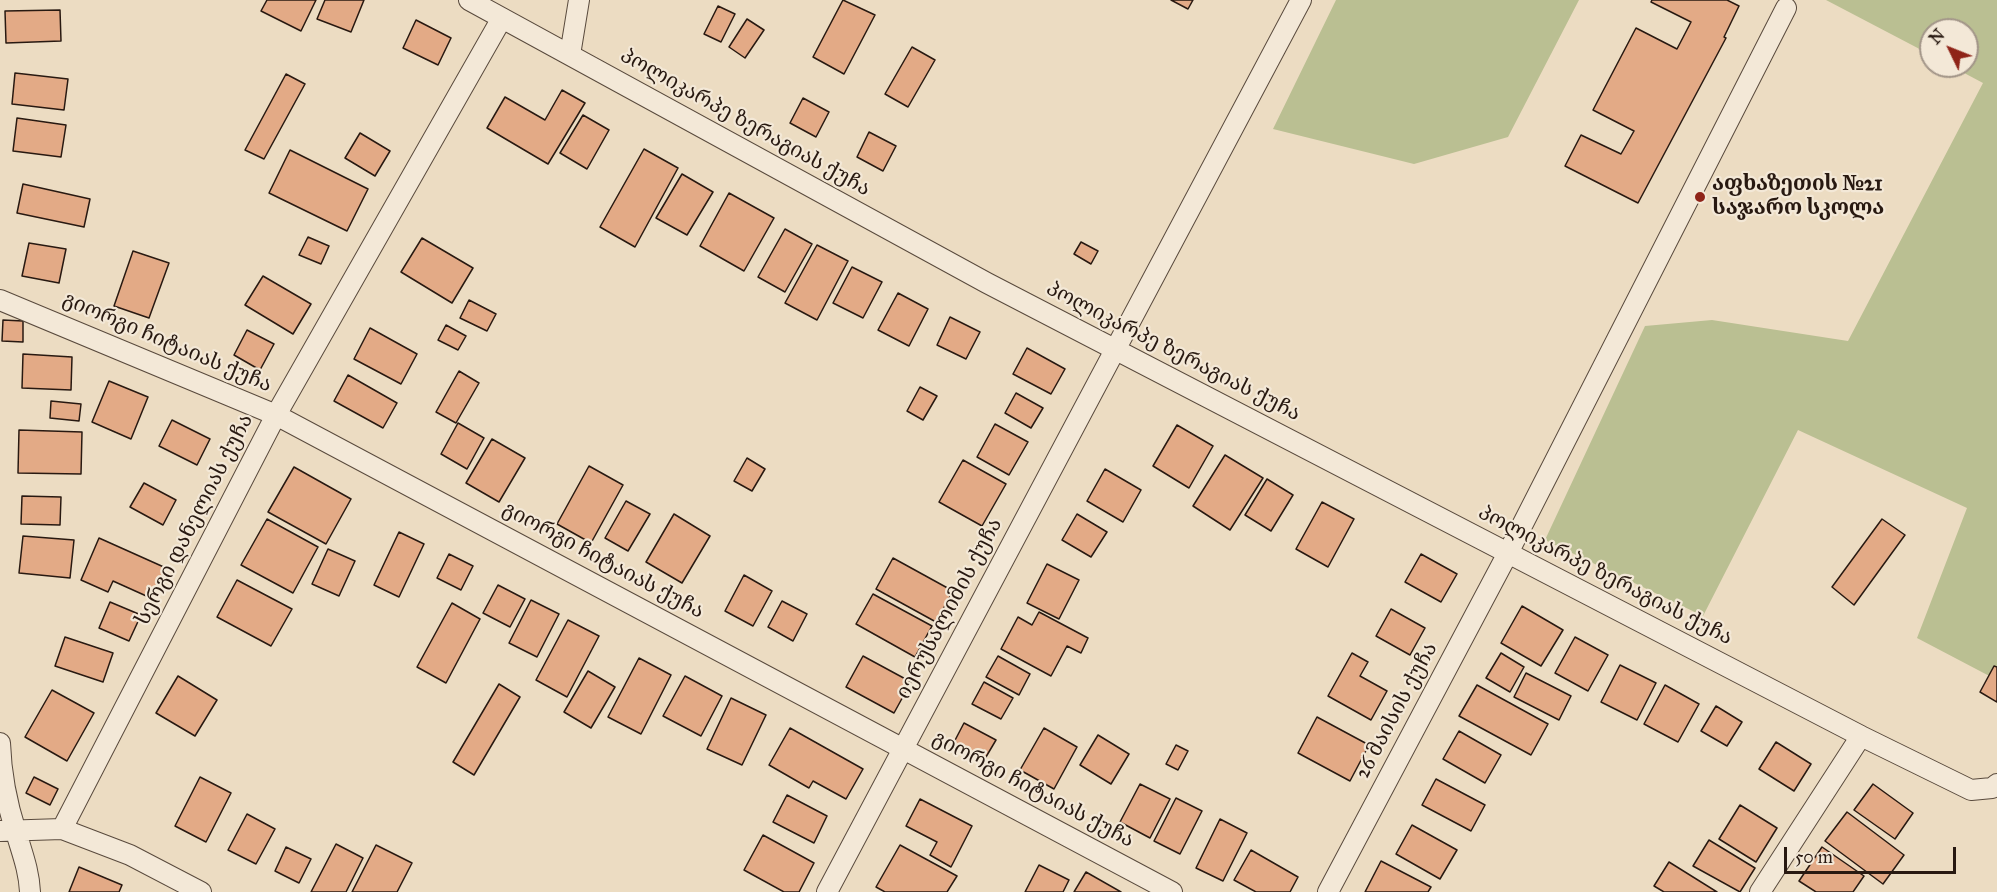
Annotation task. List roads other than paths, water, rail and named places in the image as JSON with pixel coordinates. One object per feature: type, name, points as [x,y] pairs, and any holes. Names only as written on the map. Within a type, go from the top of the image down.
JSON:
[{"type":"street","name":"პოლიკარპე ზერაგიას ქუჩა","points":[[469,0],[987,283],[1861,736],[1971,790],[1992,788],[1997,784]]},
{"type":"street","points":[[570,55],[579,0]]},
{"type":"street","name":"იერუსალიმის ქუჩა","points":[[827,892],[1301,0]]},
{"type":"street","name":"26 მაისის ქუჩა","points":[[1328,892],[1508,553],[1786,8]]},
{"type":"street","name":"სერგი დანელიას ქუჩა","points":[[62,829],[276,415],[502,18]]},
{"type":"street","name":"გიორგი ჩიტაიას ქუჩა","points":[[0,300],[276,415],[1172,892]]},
{"type":"street","points":[[1760,892],[1861,736]]},
{"type":"street","points":[[0,743],[7,831],[29,873],[30,892]]},
{"type":"street","points":[[7,831],[62,829],[130,855],[201,892]]},
{"type":"place","name":"აფხაზეთის №21 საჯარო სკოლა","points":[[1700,197]]}]
